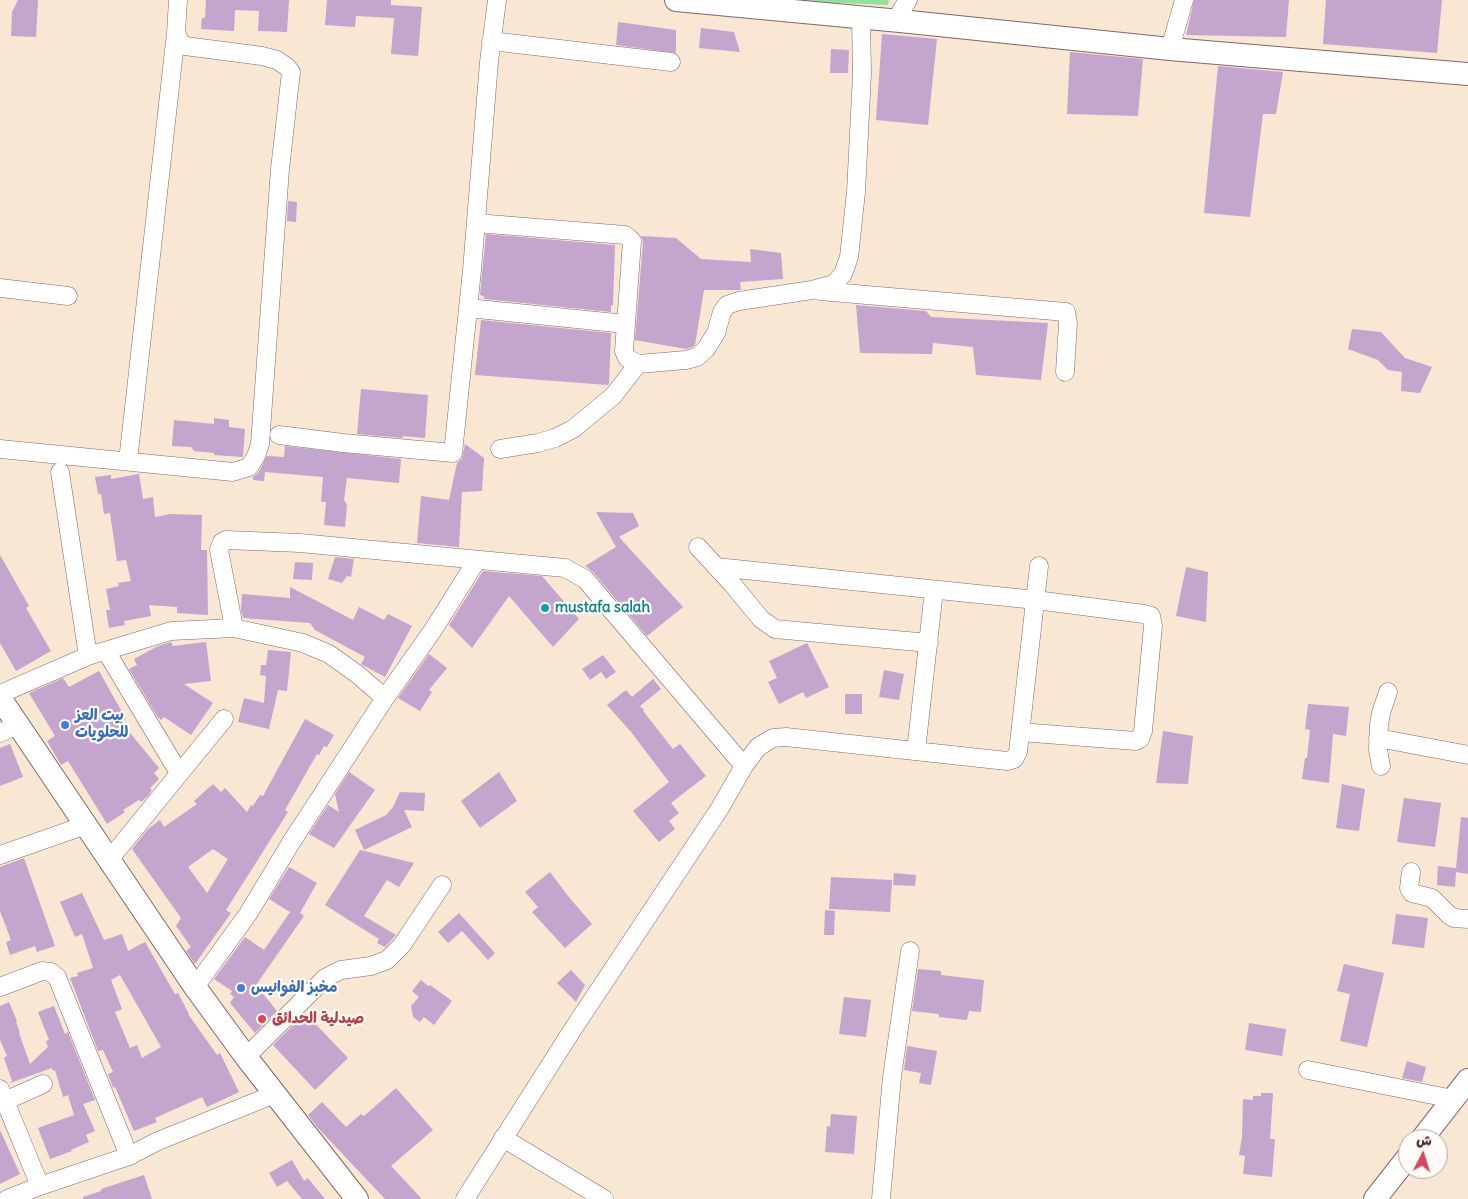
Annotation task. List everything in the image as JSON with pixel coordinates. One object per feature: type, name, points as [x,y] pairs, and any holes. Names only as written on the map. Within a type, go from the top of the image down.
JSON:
[{"type":"main road","points":[[676,0],[1170,49],[1468,74]]},
{"type":"main road","points":[[0,696],[9,729],[86,825],[195,987],[246,1057],[357,1199]]},
{"type":"main road","points":[[1430,1129],[1468,1080]]},
{"type":"main road","points":[[1375,1199],[1398,1170]]},
{"type":"street","points":[[128,462],[176,33],[178,0]]},
{"type":"street","points":[[279,435],[452,453],[468,308],[496,0]]},
{"type":"street","points":[[900,21],[901,11],[908,0]]},
{"type":"street","points":[[1170,49],[1184,0]]},
{"type":"street","points":[[476,223],[625,236],[629,238],[632,241],[624,351],[627,358],[638,364],[686,360],[697,357],[706,349],[716,333],[722,312],[727,305],[755,298],[812,290],[834,284],[843,274],[850,258],[856,192],[861,94],[861,17]]},
{"type":"street","points":[[0,449],[233,472],[249,467],[260,444],[280,169],[291,72],[278,60],[262,56],[186,46],[180,41],[176,33]]},
{"type":"street","points":[[491,41],[671,62]]},
{"type":"street","points":[[0,288],[68,296]]},
{"type":"street","points":[[812,290],[1066,312],[1068,323],[1065,372]]},
{"type":"street","points":[[468,308],[626,324]]},
{"type":"street","points":[[500,449],[538,443],[555,438],[573,429],[613,396],[638,364]]},
{"type":"street","points":[[60,472],[88,656]]},
{"type":"street","points":[[234,628],[219,550],[222,542],[226,540],[300,543],[565,568],[585,579],[744,766]]},
{"type":"street","points":[[698,547],[761,619],[775,629],[929,643]]},
{"type":"street","points":[[195,987],[248,914],[292,841],[385,698],[433,630],[477,560]]},
{"type":"street","points":[[465,1199],[573,1029],[720,808],[744,766],[758,747],[773,738],[786,737],[1007,761],[1014,759],[1018,752],[1040,566]]},
{"type":"street","points":[[716,567],[1036,600],[1151,616],[1153,626],[1143,731],[1140,739],[1136,741],[1020,732]]},
{"type":"street","points":[[916,751],[934,590]]},
{"type":"street","points":[[0,696],[88,656],[171,631],[234,628],[303,643],[328,654],[357,674],[385,698]]},
{"type":"street","points":[[106,651],[179,773]]},
{"type":"street","points":[[1381,766],[1378,738],[1380,718],[1388,692]]},
{"type":"street","points":[[110,860],[224,720]]},
{"type":"street","points":[[1378,738],[1468,755]]},
{"type":"street","points":[[0,855],[86,825]]},
{"type":"street","points":[[1411,872],[1409,888],[1412,893],[1432,898],[1454,918],[1468,919]]},
{"type":"street","points":[[246,1057],[326,978],[341,970],[371,966],[387,960],[402,945],[442,885]]},
{"type":"street","points":[[881,1199],[892,1077],[910,951]]},
{"type":"street","points":[[0,987],[42,971],[51,972],[57,977],[129,1156]]},
{"type":"street","points":[[1308,1070],[1453,1099]]},
{"type":"street","points":[[40,1186],[3,1095],[43,1084]]},
{"type":"street","points":[[7,1199],[129,1156],[158,1141],[276,1094]]},
{"type":"street","points":[[503,1138],[604,1199]]},
{"type":"green space","points":[[768,0],[889,0],[888,5]]},
{"type":"building","points":[[18,0],[38,0],[36,37],[11,36],[12,12]]},
{"type":"building","points":[[206,0],[289,0],[287,32],[258,31],[259,11],[235,10],[234,31],[201,29],[202,18],[205,18]]},
{"type":"building","points":[[327,0],[391,0],[391,5],[422,7],[418,56],[391,54],[394,18],[356,16],[355,27],[325,25]]},
{"type":"building","points":[[1194,0],[1289,0],[1286,37],[1186,35]]},
{"type":"building","points":[[1326,0],[1442,0],[1437,53],[1323,44]]},
{"type":"building","points":[[618,22],[676,30],[676,53],[616,45]]},
{"type":"building","points":[[701,28],[734,32],[740,52],[699,48]]},
{"type":"building","points":[[882,34],[937,39],[928,125],[876,120]]},
{"type":"building","points":[[831,49],[849,50],[848,73],[830,73]]},
{"type":"building","points":[[1070,52],[1143,59],[1138,116],[1067,114]]},
{"type":"building","points":[[1218,66],[1283,72],[1276,114],[1263,114],[1250,217],[1204,213]]},
{"type":"building","points":[[288,201],[297,202],[296,222],[287,221]]},
{"type":"building","points":[[486,234],[615,245],[613,305],[611,305],[611,312],[484,299],[484,296],[480,295]]},
{"type":"building","points":[[641,236],[676,238],[701,259],[751,262],[750,249],[781,253],[783,279],[740,282],[741,290],[704,290],[695,345],[692,347],[686,349],[635,340],[643,242]]},
{"type":"building","points":[[856,305],[926,311],[931,317],[1048,323],[1041,380],[976,375],[973,347],[933,343],[932,354],[860,353]]},
{"type":"building","points":[[481,320],[611,333],[608,385],[475,375]]},
{"type":"building","points":[[1352,329],[1381,332],[1405,358],[1432,367],[1420,393],[1401,391],[1402,372],[1388,370],[1378,360],[1348,349]]},
{"type":"building","points":[[361,389],[428,395],[425,438],[357,434]]},
{"type":"building","points":[[214,418],[229,420],[229,427],[245,429],[243,457],[214,455],[214,453],[194,451],[191,447],[172,446],[174,420],[214,424]]},
{"type":"building","points":[[465,444],[484,458],[482,491],[462,492],[459,547],[417,543],[421,496],[449,500],[457,463],[462,459]]},
{"type":"building","points":[[285,446],[401,459],[399,483],[347,478],[344,500],[347,505],[345,527],[324,525],[326,502],[321,502],[323,477],[265,472],[264,481],[253,480],[253,477],[258,473],[267,456],[284,457]]},
{"type":"building","points":[[139,474],[143,499],[153,497],[155,517],[171,514],[202,515],[201,550],[207,550],[208,615],[177,613],[177,607],[149,605],[151,616],[124,621],[125,625],[109,628],[106,610],[110,610],[106,589],[119,586],[118,583],[131,581],[126,560],[117,561],[110,513],[104,514],[101,494],[98,494],[95,477],[111,475],[111,479]]},
{"type":"building","points":[[596,512],[633,513],[639,526],[619,537],[683,607],[647,636],[593,572],[585,566],[616,547]]},
{"type":"building","points":[[0,555],[29,606],[26,608],[51,651],[16,671],[0,643]]},
{"type":"building","points":[[335,557],[354,559],[351,577],[347,576],[342,583],[328,579]]},
{"type":"building","points":[[295,562],[313,563],[312,580],[293,579]]},
{"type":"building","points":[[1186,567],[1208,572],[1206,622],[1176,616]]},
{"type":"building","points":[[483,571],[542,576],[579,619],[553,647],[509,596],[472,648],[449,625]]},
{"type":"building","points":[[290,587],[353,620],[359,607],[384,620],[388,614],[412,626],[385,677],[361,664],[365,657],[315,630],[310,623],[243,618],[241,610],[242,594],[290,598]]},
{"type":"building","points":[[171,642],[173,646],[206,642],[211,681],[184,684],[213,703],[191,735],[164,717],[161,720],[157,716],[129,669],[137,665],[134,659],[158,646]]},
{"type":"building","points":[[807,643],[829,687],[806,698],[803,692],[779,704],[768,682],[777,678],[769,661]]},
{"type":"building","points":[[268,650],[291,652],[287,691],[278,690],[269,729],[238,722],[244,698],[264,703],[266,676],[260,675],[261,665],[266,665]]},
{"type":"building","points":[[429,654],[447,668],[429,690],[432,692],[420,711],[398,698]]},
{"type":"building","points":[[603,655],[616,672],[606,679],[601,672],[590,680],[582,669]]},
{"type":"building","points":[[884,670],[904,674],[899,700],[879,697]]},
{"type":"building","points":[[99,671],[126,719],[121,722],[159,768],[154,773],[159,779],[150,788],[152,790],[148,796],[141,802],[139,800],[123,810],[125,812],[107,824],[68,761],[61,765],[47,741],[55,736],[29,693],[63,678],[69,687]]},
{"type":"building","points":[[653,679],[661,689],[640,706],[673,749],[680,744],[706,776],[671,803],[679,813],[669,821],[675,829],[659,842],[633,811],[669,782],[631,732],[607,705],[626,690],[632,697]]},
{"type":"building","points":[[845,694],[862,694],[862,714],[845,714]]},
{"type":"building","points":[[1308,704],[1349,707],[1346,736],[1333,734],[1329,783],[1302,779],[1305,758],[1307,758],[1310,730],[1305,729]]},
{"type":"building","points":[[305,719],[334,735],[327,747],[324,746],[319,755],[317,754],[285,810],[288,812],[226,910],[231,913],[195,964],[186,951],[191,947],[176,926],[181,918],[132,849],[148,829],[160,820],[164,827],[197,804],[194,801],[213,784],[221,792],[225,788],[247,812],[260,795],[263,796]],"holes":[[[213,849],[228,859],[207,893],[188,867]]]},
{"type":"building","points":[[1163,731],[1193,736],[1188,784],[1156,783]]},
{"type":"building","points":[[10,744],[23,777],[0,786],[0,748]]},
{"type":"building","points":[[349,772],[375,790],[334,848],[309,834],[328,805],[339,812],[335,794]]},
{"type":"building","points":[[499,772],[517,801],[480,828],[461,801]]},
{"type":"building","points":[[1342,784],[1365,789],[1359,831],[1336,828]]},
{"type":"building","points":[[400,792],[425,793],[424,811],[404,810],[412,827],[364,850],[355,830],[386,815],[393,807]]},
{"type":"building","points":[[1404,798],[1441,803],[1435,847],[1397,842]]},
{"type":"building","points":[[1461,817],[1468,818],[1468,874],[1456,872],[1455,887],[1437,885],[1438,866],[1456,868]]},
{"type":"building","points":[[360,850],[414,863],[399,887],[387,880],[364,916],[396,935],[385,947],[377,943],[379,939],[325,905]]},
{"type":"building","points":[[24,858],[55,946],[37,952],[35,946],[10,955],[6,942],[11,940],[0,911],[0,867]]},
{"type":"building","points":[[289,867],[317,883],[300,913],[304,916],[256,985],[277,1011],[255,1033],[230,1003],[234,997],[230,994],[232,991],[214,979],[245,937],[264,950],[290,912],[269,899]]},
{"type":"building","points":[[550,872],[592,924],[565,948],[532,912],[538,907],[525,892]]},
{"type":"building","points":[[894,873],[916,875],[915,886],[893,885]]},
{"type":"building","points":[[831,877],[892,880],[890,912],[829,909]]},
{"type":"building","points":[[82,893],[104,940],[122,934],[128,951],[145,942],[175,994],[178,993],[188,1014],[217,1055],[220,1053],[239,1092],[207,1107],[202,1097],[155,1118],[157,1122],[134,1131],[108,1074],[113,1072],[103,1050],[98,1051],[70,978],[78,976],[77,973],[93,968],[82,934],[75,937],[60,902]],"holes":[[[120,975],[161,1047],[142,1058],[137,1045],[130,1048],[115,1012],[122,1009],[111,980]]]},
{"type":"building","points":[[825,910],[835,911],[834,935],[824,935]]},
{"type":"building","points":[[459,913],[495,953],[488,960],[462,931],[448,943],[438,932]]},
{"type":"building","points":[[1396,914],[1428,918],[1424,948],[1392,944]]},
{"type":"building","points":[[1344,964],[1384,973],[1367,1047],[1340,1041],[1350,994],[1337,991]]},
{"type":"building","points":[[918,969],[941,971],[941,975],[984,980],[981,1012],[969,1011],[967,1020],[939,1017],[939,1014],[912,1011]]},
{"type":"building","points":[[571,970],[585,985],[576,1002],[557,983]]},
{"type":"building","points":[[421,980],[452,1001],[434,1025],[424,1017],[420,1022],[413,1017],[411,1006],[419,997],[412,991]]},
{"type":"building","points":[[844,997],[871,1000],[866,1037],[839,1034]]},
{"type":"building","points":[[9,1002],[30,1064],[48,1047],[46,1041],[49,1040],[38,1012],[54,1006],[65,1034],[68,1032],[95,1100],[83,1104],[95,1131],[86,1135],[89,1142],[50,1159],[38,1128],[74,1115],[68,1095],[63,1097],[55,1070],[53,1071],[52,1068],[10,1083],[12,1081],[4,1058],[7,1056],[0,1040],[0,1006]]},
{"type":"building","points":[[305,1013],[348,1058],[315,1090],[273,1045]]},
{"type":"building","points":[[1249,1023],[1286,1029],[1282,1056],[1245,1050]]},
{"type":"building","points":[[907,1046],[937,1051],[931,1085],[919,1083],[921,1073],[904,1070]]},
{"type":"building","points":[[1407,1061],[1426,1067],[1422,1082],[1402,1078]]},
{"type":"building","points":[[396,1088],[433,1130],[391,1166],[422,1199],[385,1199],[308,1115],[322,1102],[346,1127],[361,1114],[364,1116]]},
{"type":"building","points":[[1261,1093],[1273,1093],[1270,1139],[1275,1139],[1272,1177],[1243,1174],[1245,1156],[1239,1155],[1242,1137],[1243,1099],[1253,1100],[1253,1096],[1261,1096]]},
{"type":"building","points":[[831,1114],[857,1116],[854,1154],[825,1152],[827,1126],[830,1127]]},
{"type":"building","points":[[0,1130],[20,1174],[0,1184]]},
{"type":"building","points":[[292,1160],[304,1181],[308,1178],[325,1199],[302,1199],[287,1181],[277,1187],[269,1173]]},
{"type":"building","points":[[144,1175],[152,1199],[83,1199],[83,1197],[101,1191],[101,1189]]},
{"type":"place","name":"mustafa salah","points":[[545,608]]},
{"type":"place","name":"بيت العز للحلويات","points":[[65,725]]},
{"type":"place","name":"مخبز الفوانيس","points":[[241,988]]},
{"type":"place","name":"صيدلية الحدائق","points":[[262,1019]]}]
